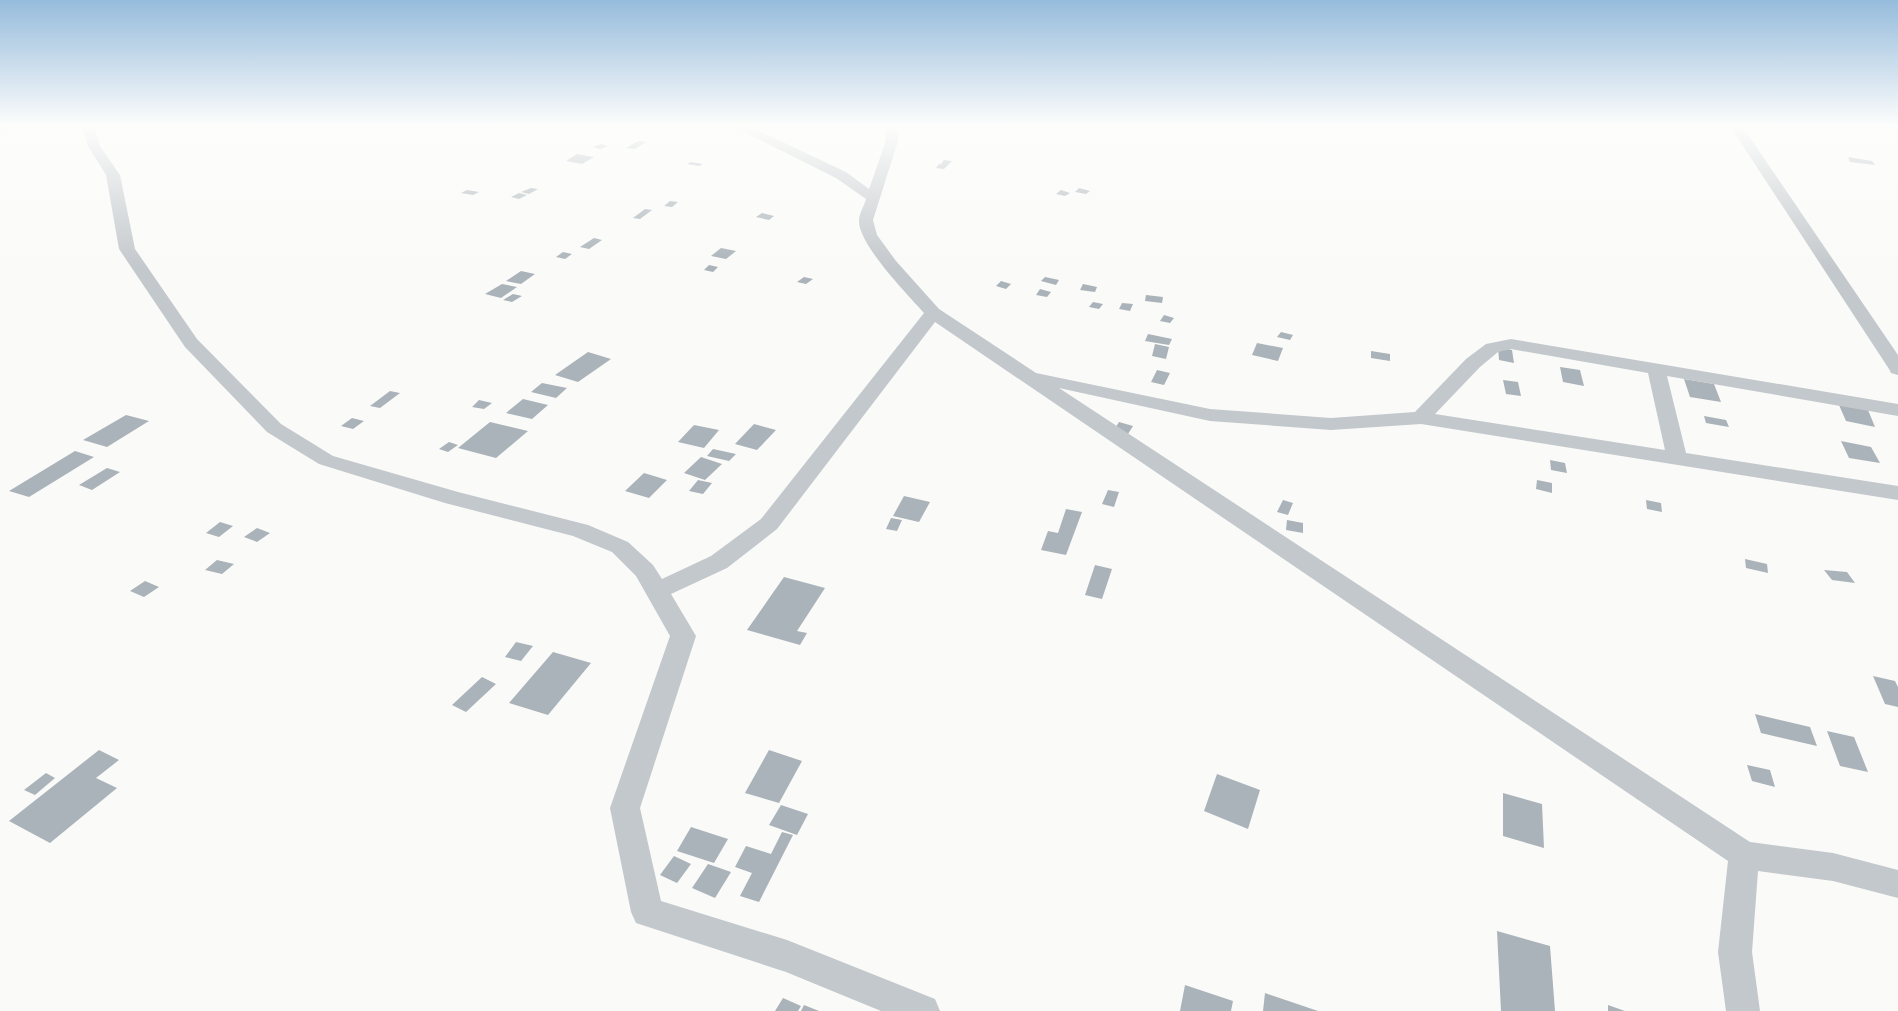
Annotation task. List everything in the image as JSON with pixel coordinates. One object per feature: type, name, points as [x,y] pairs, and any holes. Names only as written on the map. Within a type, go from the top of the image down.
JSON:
[{"type":"street","points":[[112,173],[127,249],[191,343],[274,428],[326,460],[453,498],[580,530],[620,547],[645,571],[683,636],[625,808],[647,912],[787,956],[923,1011]]},
{"type":"street","points":[[837,173],[873,198]]},
{"type":"street","points":[[881,173],[866,220],[868,235],[890,264],[933,313],[1187,485],[1744,855],[1833,868],[1898,884]]},
{"type":"street","points":[[1767,173],[1898,369]]},
{"type":"street","points":[[657,592],[719,562],[769,524],[933,313]]},
{"type":"street","points":[[1420,418],[1473,363],[1492,348],[1510,344],[1898,410]]},
{"type":"street","points":[[1656,369],[1677,457]]},
{"type":"street","points":[[1028,376],[1210,415],[1331,424],[1420,418],[1677,457],[1898,493]]},
{"type":"street","points":[[1743,1011],[1735,952],[1744,855]]},
{"type":"building","points":[[531,188],[538,189],[529,194],[521,192]]},
{"type":"building","points":[[1079,188],[1090,191],[1086,194],[1075,192]]},
{"type":"building","points":[[467,190],[479,192],[473,195],[461,193]]},
{"type":"building","points":[[1061,190],[1070,193],[1065,196],[1056,194]]},
{"type":"building","points":[[519,193],[527,195],[519,199],[511,197]]},
{"type":"building","points":[[670,201],[678,202],[672,207],[664,206]]},
{"type":"building","points":[[645,209],[652,210],[640,219],[633,218]]},
{"type":"building","points":[[762,213],[774,216],[769,220],[756,217]]},
{"type":"building","points":[[594,238],[602,240],[589,249],[580,247]]},
{"type":"building","points":[[721,248],[736,251],[726,259],[711,256]]},
{"type":"building","points":[[563,252],[572,254],[565,259],[556,257]]},
{"type":"building","points":[[709,265],[718,267],[713,272],[704,270]]},
{"type":"building","points":[[521,271],[535,274],[521,284],[506,281]]},
{"type":"building","points":[[804,277],[813,279],[806,284],[797,282]]},
{"type":"building","points":[[1045,277],[1059,280],[1056,285],[1041,281]]},
{"type":"building","points":[[1001,281],[1011,284],[1006,289],[996,286]]},
{"type":"building","points":[[502,284],[517,287],[501,298],[485,294]]},
{"type":"building","points":[[1083,284],[1097,287],[1095,292],[1080,290]]},
{"type":"building","points":[[1040,289],[1051,292],[1047,297],[1036,295]]},
{"type":"building","points":[[513,294],[522,296],[512,302],[503,300]]},
{"type":"building","points":[[1146,295],[1163,297],[1162,303],[1145,301]]},
{"type":"building","points":[[1093,302],[1103,304],[1099,309],[1089,307]]},
{"type":"building","points":[[1122,303],[1133,304],[1130,311],[1119,309]]},
{"type":"building","points":[[1164,315],[1174,318],[1170,323],[1160,321]]},
{"type":"building","points":[[1281,332],[1293,335],[1290,340],[1277,337]]},
{"type":"building","points":[[1148,334],[1172,339],[1169,345],[1145,341]]},
{"type":"building","points":[[1257,343],[1283,348],[1278,361],[1252,355]]},
{"type":"building","points":[[1155,344],[1169,347],[1166,359],[1152,356]]},
{"type":"building","points":[[1498,347],[1512,350],[1514,363],[1499,360]]},
{"type":"building","points":[[1371,351],[1390,354],[1390,361],[1371,358]]},
{"type":"building","points":[[588,352],[611,359],[578,382],[555,375]]},
{"type":"building","points":[[1560,367],[1580,370],[1584,386],[1563,382]]},
{"type":"building","points":[[1157,370],[1170,373],[1164,385],[1151,382]]},
{"type":"building","points":[[1684,379],[1714,384],[1721,402],[1690,397]]},
{"type":"building","points":[[1503,380],[1518,382],[1521,396],[1506,394]]},
{"type":"building","points":[[542,383],[567,388],[556,398],[531,392]]},
{"type":"building","points":[[390,391],[400,393],[380,408],[370,406]]},
{"type":"building","points":[[523,399],[548,405],[532,419],[506,413]]},
{"type":"building","points":[[479,400],[492,403],[484,409],[472,407]]},
{"type":"building","points":[[1839,405],[1868,410],[1875,427],[1846,421]]},
{"type":"building","points":[[126,415],[149,421],[107,447],[83,440]]},
{"type":"building","points":[[1704,416],[1726,420],[1729,427],[1706,423]]},
{"type":"building","points":[[352,418],[364,421],[353,429],[341,426]]},
{"type":"building","points":[[490,422],[528,431],[496,458],[458,448]]},
{"type":"building","points":[[1119,422],[1133,426],[1128,434],[1114,430]]},
{"type":"building","points":[[754,424],[776,430],[757,450],[735,444]]},
{"type":"building","points":[[694,425],[719,430],[704,448],[678,442]]},
{"type":"building","points":[[1841,441],[1871,447],[1880,463],[1849,458]]},
{"type":"building","points":[[449,442],[458,445],[448,452],[439,449]]},
{"type":"building","points":[[713,449],[736,454],[729,461],[707,456]]},
{"type":"building","points":[[75,451],[94,457],[29,497],[9,491]]},
{"type":"building","points":[[701,457],[722,464],[705,480],[684,473]]},
{"type":"building","points":[[1550,460],[1565,463],[1567,473],[1551,470]]},
{"type":"building","points":[[107,468],[120,472],[92,490],[79,485]]},
{"type":"building","points":[[644,473],[667,480],[649,498],[625,491]]},
{"type":"building","points":[[698,480],[712,483],[703,494],[689,491]]},
{"type":"building","points":[[1537,480],[1552,483],[1552,493],[1536,489]]},
{"type":"building","points":[[1108,490],[1119,492],[1114,507],[1102,504]]},
{"type":"building","points":[[904,496],[930,502],[919,522],[893,516]]},
{"type":"building","points":[[1283,500],[1293,503],[1288,515],[1277,512]]},
{"type":"building","points":[[1646,500],[1661,503],[1662,512],[1647,509]]},
{"type":"building","points":[[1066,509],[1082,512],[1066,555],[1041,550],[1048,531],[1058,533]]},
{"type":"building","points":[[891,518],[902,520],[897,531],[886,529]]},
{"type":"building","points":[[1287,520],[1303,523],[1303,533],[1286,530]]},
{"type":"building","points":[[220,522],[233,526],[219,537],[206,533]]},
{"type":"building","points":[[257,528],[270,533],[257,542],[244,537]]},
{"type":"building","points":[[1745,559],[1767,564],[1768,573],[1746,568]]},
{"type":"building","points":[[217,560],[234,564],[222,574],[205,570]]},
{"type":"building","points":[[1095,565],[1112,569],[1102,599],[1085,595]]},
{"type":"building","points":[[1824,570],[1847,572],[1855,583],[1832,580]]},
{"type":"building","points":[[784,577],[825,588],[797,631],[807,633],[800,645],[747,630]]},
{"type":"building","points":[[145,581],[159,587],[144,597],[130,591]]},
{"type":"building","points":[[516,642],[533,646],[521,661],[505,657]]},
{"type":"building","points":[[553,652],[591,663],[548,715],[509,703]]},
{"type":"building","points":[[1873,676],[1895,681],[1898,687],[1898,707],[1885,704]]},
{"type":"building","points":[[482,677],[496,684],[466,712],[452,705]]},
{"type":"building","points":[[1755,714],[1810,727],[1817,746],[1761,733]]},
{"type":"building","points":[[1827,731],[1854,737],[1868,772],[1840,766]]},
{"type":"building","points":[[99,750],[119,760],[96,778],[117,788],[50,843],[9,821]]},
{"type":"building","points":[[769,750],[802,761],[779,803],[745,793]]},
{"type":"building","points":[[1747,765],[1770,770],[1775,787],[1752,781]]},
{"type":"building","points":[[46,773],[55,778],[35,795],[24,790]]},
{"type":"building","points":[[1217,774],[1260,790],[1248,829],[1204,811]]},
{"type":"building","points":[[1503,793],[1542,804],[1544,848],[1503,836]]},
{"type":"building","points":[[781,805],[808,814],[797,835],[769,825]]},
{"type":"building","points":[[691,827],[728,839],[714,863],[677,851]]},
{"type":"building","points":[[782,832],[793,835],[759,902],[740,896],[752,873],[735,867],[746,846],[771,854]]},
{"type":"building","points":[[674,856],[691,864],[677,883],[660,875]]},
{"type":"building","points":[[708,864],[731,872],[715,898],[692,888]]},
{"type":"building","points":[[1497,931],[1550,946],[1555,1011],[1501,1011]]},
{"type":"building","points":[[1185,985],[1233,1001],[1231,1011],[1180,1011]]},
{"type":"building","points":[[1265,993],[1318,1011],[1263,1011]]},
{"type":"building","points":[[783,998],[801,1006],[798,1011],[775,1011]]},
{"type":"building","points":[[804,1005],[819,1011],[801,1011]]},
{"type":"building","points":[[1608,1005],[1625,1011],[1608,1011]]}]
